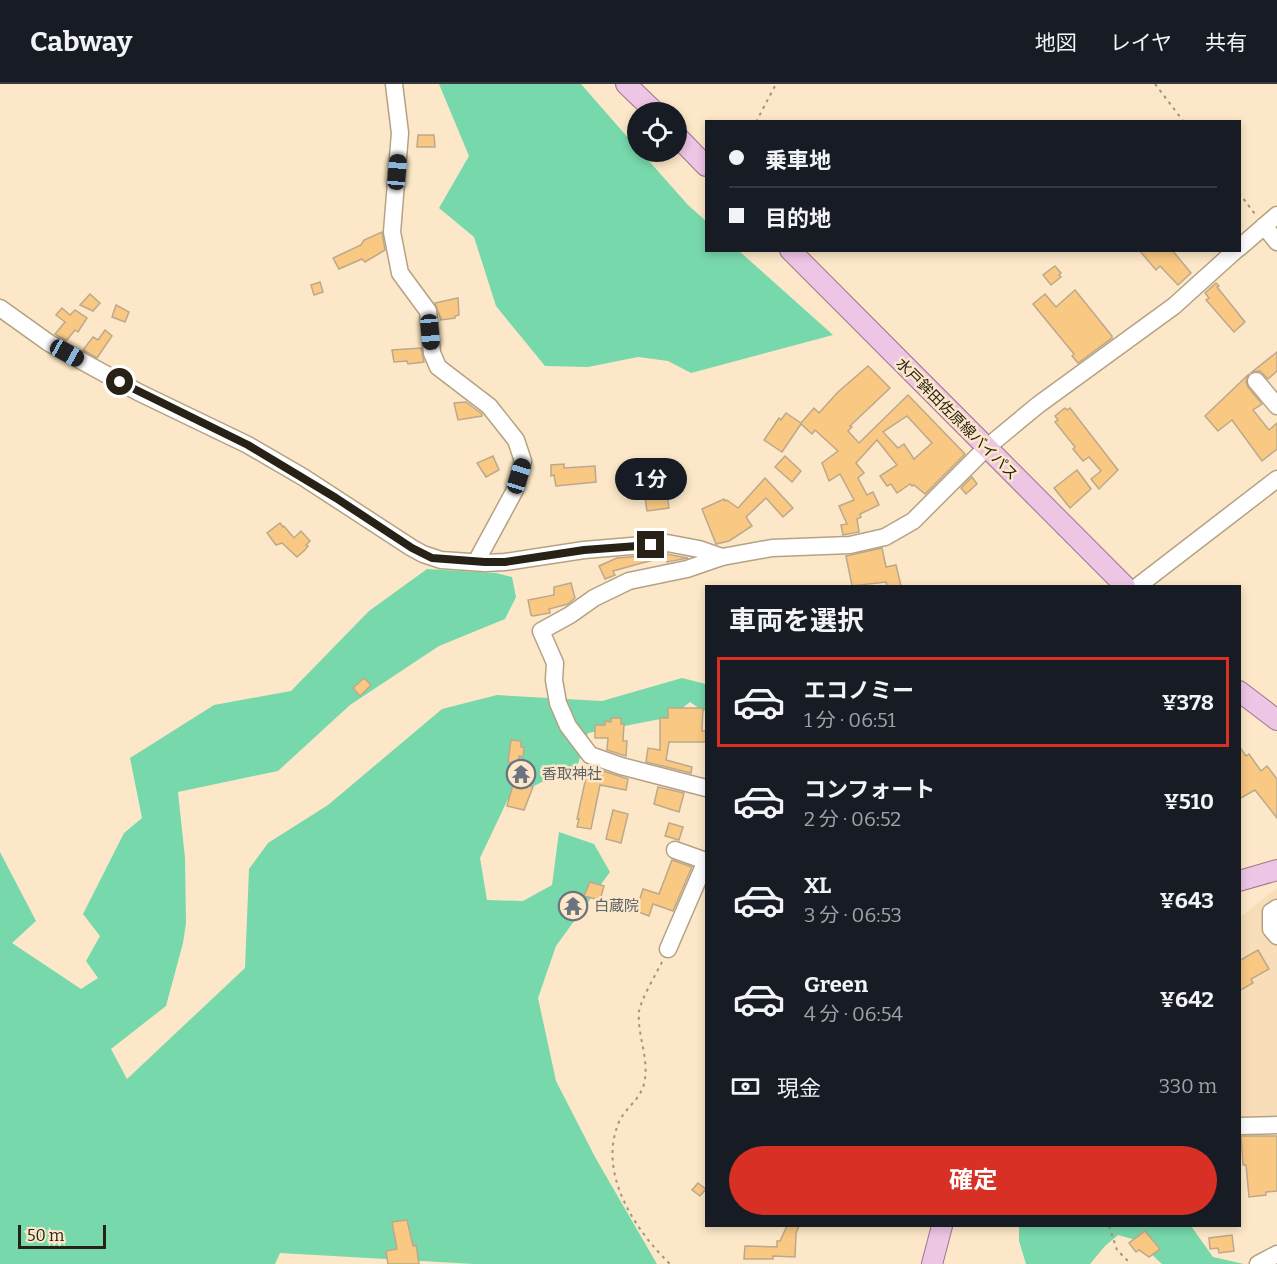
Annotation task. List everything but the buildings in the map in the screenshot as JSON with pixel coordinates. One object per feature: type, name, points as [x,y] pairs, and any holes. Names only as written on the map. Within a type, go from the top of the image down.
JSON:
[{"type":"main road","points":[[626,84],[645,102]]},
{"type":"main road","points":[[687,146],[705,165]]},
{"type":"main road","name":"水戸鉾田佐原線バイパス","points":[[792,252],[1124,585]]},
{"type":"main road","points":[[1241,693],[1277,720]]},
{"type":"main road","points":[[1241,880],[1277,870]]},
{"type":"main road","points":[[932,1264],[942,1227]]},
{"type":"street","points":[[394,84],[400,133],[392,232],[400,273],[428,311],[432,353],[438,367],[489,406],[516,440],[523,461],[514,490],[476,562]]},
{"type":"street","points":[[1241,246],[1271,221],[1277,242]]},
{"type":"street","points":[[705,788],[621,766],[590,755],[568,726],[558,703],[554,680],[555,663],[542,631],[594,598],[629,581],[687,568],[722,557],[772,548],[850,545],[885,537],[913,521],[986,448],[1038,405],[1174,306],[1235,252]]},
{"type":"street","points":[[0,308],[49,344],[138,392],[248,445],[303,477],[423,554],[441,560],[505,562],[584,550],[667,543],[699,549],[722,557]]},
{"type":"street","points":[[1256,381],[1277,406]]},
{"type":"street","points":[[1139,585],[1277,479]]},
{"type":"street","points":[[675,850],[705,861]]},
{"type":"street","points":[[668,949],[705,863]]},
{"type":"street","points":[[1277,908],[1271,912],[1271,929],[1277,936]]},
{"type":"street","points":[[1241,1126],[1277,1125]]},
{"type":"street","points":[[1258,1264],[1277,1254]]},
{"type":"path","points":[[757,120],[776,84]]},
{"type":"path","points":[[1155,84],[1182,120]]},
{"type":"path","points":[[1241,195],[1271,221]]},
{"type":"path","points":[[668,949],[639,1011],[645,1060],[644,1083],[639,1096],[619,1121],[612,1160],[616,1183],[628,1207],[652,1246],[670,1264]]},
{"type":"path","points":[[1109,1227],[1117,1250],[1131,1264]]},
{"type":"shaded area","points":[[1277,888],[1277,1119],[1241,1120],[1241,916]]},
{"type":"green space","points":[[439,84],[581,84],[627,137],[627,162],[650,162],[688,205],[705,220],[705,252],[740,252],[833,335],[691,373],[668,361],[638,357],[588,367],[545,366],[496,306],[474,237],[439,208],[469,156]]},
{"type":"green space","points":[[427,569],[496,573],[512,577],[516,597],[505,619],[439,646],[350,705],[278,771],[178,792],[185,858],[186,923],[183,943],[166,1006],[111,1049],[127,1079],[245,968],[249,869],[268,843],[328,805],[442,709],[497,695],[602,701],[682,678],[705,684],[705,710],[690,702],[671,717],[588,733],[575,773],[552,777],[508,799],[480,858],[487,900],[523,901],[552,885],[559,832],[594,844],[610,872],[556,946],[538,998],[556,1081],[595,1157],[657,1264],[474,1264],[280,1253],[275,1264],[0,1264],[0,852],[36,921],[12,943],[81,989],[98,978],[86,961],[100,936],[83,914],[124,833],[142,818],[130,758],[214,705],[291,691],[369,611]]},
{"type":"green space","points":[[1019,1227],[1192,1227],[1213,1257],[1244,1264],[1162,1264],[1136,1240],[1118,1235],[1090,1264],[1026,1264],[1019,1241]]},
{"type":"place","name":"香取神社","points":[[521,774]]},
{"type":"place","name":"白蔵院","points":[[573,906]]},
{"type":"route","points":[[120,382],[248,445],[303,477],[412,548],[432,558],[505,562],[584,550],[651,545]]}]
